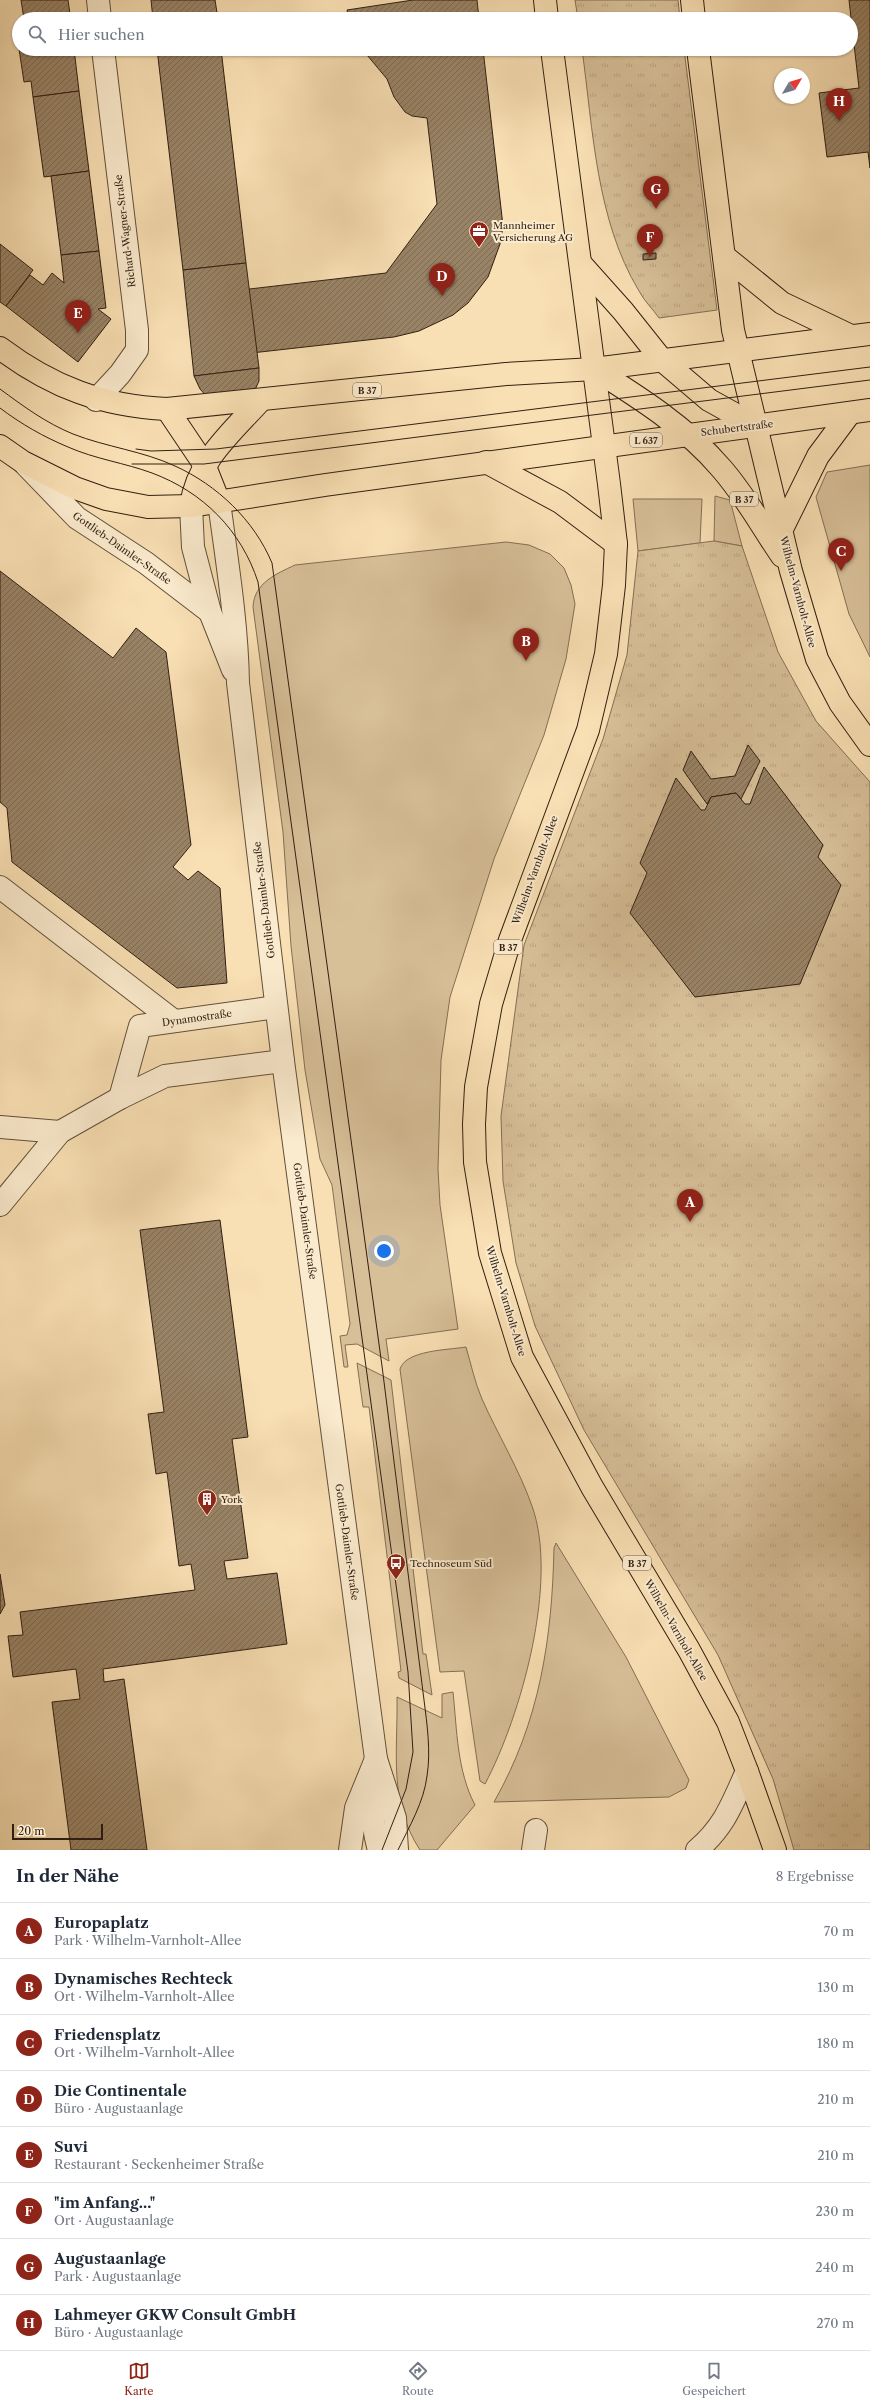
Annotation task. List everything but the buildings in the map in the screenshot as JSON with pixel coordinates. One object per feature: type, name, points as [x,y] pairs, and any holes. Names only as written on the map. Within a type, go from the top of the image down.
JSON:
[{"type":"main road","points":[[545,0],[546,12]]},
{"type":"main road","points":[[692,0],[693,12]]},
{"type":"main road","name":"Wilhelm-Varnholt-Allee","points":[[553,56],[616,544],[614,585],[606,654],[588,730],[512,932],[491,1004],[476,1087],[474,1124],[475,1162],[490,1253],[522,1357],[592,1487],[689,1650],[728,1722],[775,1850]]},
{"type":"main road","points":[[699,56],[724,256],[738,350],[860,336]]},
{"type":"main road","points":[[724,256],[782,303],[860,336]]},
{"type":"main road","points":[[581,264],[623,311],[662,360],[709,400],[756,426]]},
{"type":"main road","name":"B 37","points":[[0,348],[55,384],[96,400],[138,408],[167,409],[260,401],[499,375],[594,369],[738,350],[756,426]]},
{"type":"main road","name":"B 37","points":[[594,369],[642,400],[688,434],[732,481],[791,571]]},
{"type":"main road","points":[[191,506],[192,494],[204,464],[260,401]]},
{"type":"main road","points":[[167,409],[204,464],[219,502]]},
{"type":"main road","points":[[781,531],[818,456],[860,412]]},
{"type":"main road","name":"Schubertstraße","points":[[0,446],[23,462],[75,488],[106,499],[148,507],[191,506],[486,462],[860,412]]},
{"type":"main road","name":"Wilhelm-Varnholt-Allee","points":[[756,426],[803,616],[820,665],[840,703],[870,745]]},
{"type":"main road","points":[[486,462],[560,502],[616,544]]},
{"type":"street","points":[[98,0],[99,12]]},
{"type":"street","name":"Richard-Wagner-Straße","points":[[96,400],[120,374],[137,350],[137,330],[104,56]]},
{"type":"street","name":"Gottlieb-Daimler-Straße","points":[[23,462],[77,518],[146,563],[210,612]]},
{"type":"street","name":"Gottlieb-Daimler-Straße","points":[[219,502],[237,645],[238,683],[283,1061],[376,1759],[395,1818],[397,1850]]},
{"type":"street","name":"Gottlieb-Daimler-Straße","points":[[191,506],[193,547],[210,612],[238,683]]},
{"type":"street","points":[[0,887],[174,1021]]},
{"type":"street","name":"Dynamostraße","points":[[120,1098],[140,1026],[276,1007]]},
{"type":"street","points":[[134,1049],[136,1058],[165,1076]]},
{"type":"street","points":[[0,1205],[60,1132],[120,1098],[165,1076],[283,1061]]},
{"type":"street","points":[[0,1127],[60,1132]]},
{"type":"street","name":"Gottlieb-Daimler-Straße","points":[[350,1850],[356,1808],[376,1759]]},
{"type":"street","name":"Gottlieb-Daimler-Straße","points":[[376,1759],[371,1801],[374,1834],[379,1850]]},
{"type":"street","points":[[697,1850],[715,1835],[727,1815],[747,1771]]},
{"type":"green space","points":[[575,0],[678,0],[679,12],[577,12]]},
{"type":"green space","points":[[583,56],[685,56],[717,310],[659,318],[646,302],[625,263],[614,234],[598,173]]},
{"type":"green space","points":[[870,465],[870,657],[849,614],[816,497],[827,472]]},
{"type":"green space","points":[[715,496],[730,500],[742,546],[714,541]]},
{"type":"green space","points":[[633,499],[702,499],[700,543],[638,551]]},
{"type":"green space","points":[[714,541],[742,546],[778,652],[816,721],[870,782],[870,1850],[794,1850],[773,1779],[718,1655],[584,1430],[535,1326],[516,1263],[503,1181],[501,1116],[524,945],[603,739],[627,655],[638,551]]},
{"type":"green space","points":[[506,542],[529,545],[550,554],[564,568],[571,585],[575,604],[566,659],[544,735],[494,859],[450,997],[441,1060],[438,1169],[440,1205],[458,1329],[386,1339],[389,1361],[357,1344],[345,1345],[348,1367],[344,1367],[340,1336],[347,1335],[350,1324],[332,1185],[320,1159],[305,1070],[291,946],[283,832],[253,607],[254,599],[257,592],[267,580],[295,565]]},
{"type":"green space","points":[[466,1347],[482,1399],[521,1479],[532,1506],[539,1537],[541,1572],[538,1609],[532,1648],[523,1686],[498,1756],[485,1784],[480,1781],[464,1671],[440,1672],[400,1369],[410,1358],[419,1354]]},
{"type":"green space","points":[[357,1363],[391,1380],[423,1654],[426,1654],[432,1695],[399,1678],[398,1672],[401,1671],[369,1407],[363,1407]]},
{"type":"green space","points":[[556,1543],[626,1657],[689,1780],[686,1788],[669,1797],[494,1802],[510,1772],[533,1710],[546,1647],[553,1582],[554,1548]]},
{"type":"green space","points":[[453,1692],[461,1764],[469,1792],[475,1805],[437,1850],[420,1850],[410,1832],[403,1813],[399,1795],[396,1757],[397,1697],[442,1718],[442,1694]]},
{"type":"tram line","points":[[136,449],[151,451],[216,449],[870,367]]},
{"type":"tram line","points":[[132,464],[204,464],[870,380]]},
{"type":"tram line","points":[[0,389],[35,414],[63,430],[98,442],[150,456],[175,466],[205,483],[244,518],[255,532],[272,563],[382,1366],[429,1747],[428,1767],[423,1795],[416,1814],[398,1850]]},
{"type":"tram line","points":[[0,408],[24,425],[59,443],[89,455],[152,473],[188,491],[218,515],[230,530],[251,563],[258,582],[408,1672],[413,1752],[406,1789],[382,1850]]},
{"type":"place","name":"Lahmeyer GKW Consult GmbH","points":[[839,121]]},
{"type":"place","name":"Augustaanlage","points":[[656,209]]},
{"type":"place","name":"Mannheimer Versicherung AG","points":[[479,248]]},
{"type":"place","name":"\"im Anfang...\"","points":[[650,257]]},
{"type":"place","name":"Die Continentale","points":[[442,296]]},
{"type":"place","name":"Suvi","points":[[78,333]]},
{"type":"place","name":"Friedensplatz","points":[[841,571]]},
{"type":"place","name":"Dynamisches Rechteck","points":[[526,661]]},
{"type":"place","name":"Europaplatz","points":[[690,1222]]},
{"type":"place","name":"York","points":[[207,1516]]},
{"type":"place","name":"Technoseum Süd","points":[[396,1580]]}]
